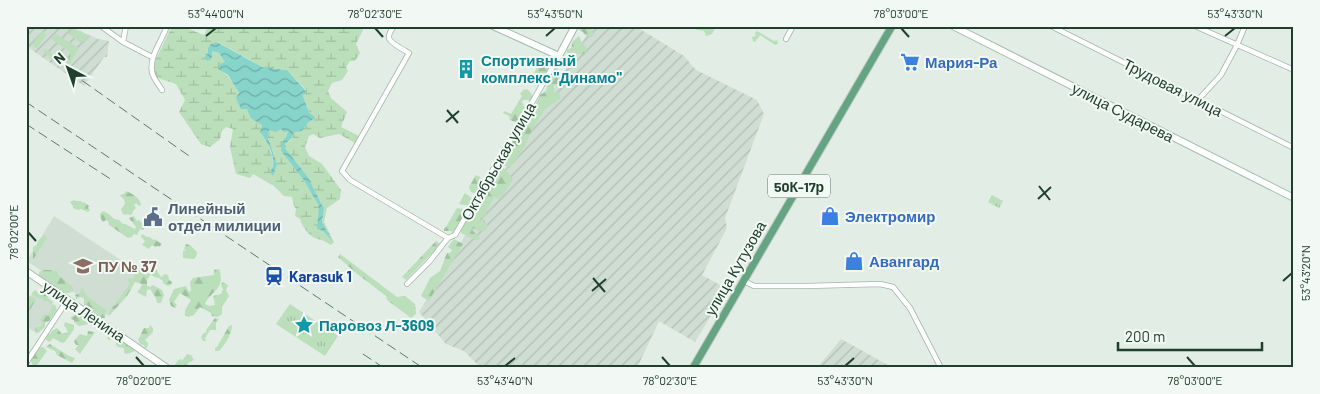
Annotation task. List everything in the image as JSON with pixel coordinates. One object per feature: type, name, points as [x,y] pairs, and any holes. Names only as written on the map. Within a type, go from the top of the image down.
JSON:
[{"type":"main road","name":"улица Кутузова","points":[[693,368],[892,26]]},
{"type":"street","points":[[100,26],[123,42],[152,57]]},
{"type":"street","points":[[123,42],[126,26]]},
{"type":"street","points":[[162,90],[152,74],[152,57],[167,26]]},
{"type":"street","points":[[394,26],[389,38],[409,53],[342,171],[350,180],[448,238]]},
{"type":"street","points":[[493,26],[559,56]]},
{"type":"street","name":"Октябрьская улица","points":[[407,284],[429,262],[448,238],[455,235],[575,26]]},
{"type":"street","points":[[786,39],[794,26]]},
{"type":"street","name":"улица Сударева","points":[[953,26],[1294,198]]},
{"type":"street","name":"Трудовая улица","points":[[1051,26],[1294,148]]},
{"type":"street","points":[[1195,26],[1294,70]]},
{"type":"street","points":[[1198,100],[1221,75],[1245,26]]},
{"type":"street","name":"улица Ленина","points":[[26,271],[167,368]]},
{"type":"street","points":[[744,280],[754,286],[880,284],[893,287],[910,308],[941,368]]},
{"type":"street","points":[[26,363],[68,299]]},
{"type":"shaded area","points":[[26,26],[69,26],[98,39],[109,41],[107,57],[104,57],[84,86],[26,46]]},
{"type":"shaded area","points":[[592,26],[600,26],[604,29],[606,26],[635,26],[684,56],[696,70],[757,100],[764,114],[725,218],[727,228],[702,275],[727,289],[695,342],[659,321],[637,368],[481,368],[464,351],[446,344],[419,312]]},
{"type":"shaded area","name":"ПУ № 37","points":[[54,216],[139,272],[109,316],[27,261]]},
{"type":"shaded area","points":[[34,291],[56,306],[37,334],[26,326],[26,297],[29,298]]},
{"type":"shaded area","points":[[841,339],[861,350],[893,368],[817,368]]},
{"type":"green space","points":[[172,26],[181,26],[204,35],[208,26],[283,26],[283,29],[293,29],[295,26],[365,26],[356,44],[360,53],[355,61],[350,61],[346,67],[348,71],[342,80],[332,83],[328,91],[331,98],[347,112],[341,127],[359,136],[355,143],[339,134],[320,138],[313,134],[309,136],[305,147],[309,156],[322,164],[341,190],[340,199],[327,208],[324,222],[334,242],[331,245],[313,237],[306,230],[300,219],[295,216],[296,209],[292,197],[284,196],[273,185],[253,174],[250,178],[236,174],[230,147],[233,129],[226,127],[222,131],[220,139],[210,147],[201,144],[179,112],[185,100],[176,84],[158,78],[154,73],[154,63]],"holes":[[[218,42],[262,67],[287,70],[306,90],[303,96],[309,112],[316,118],[309,122],[302,130],[294,132],[292,139],[285,144],[285,148],[308,177],[324,209],[322,222],[330,239],[323,231],[318,229],[319,206],[303,179],[281,151],[285,137],[290,131],[281,129],[269,130],[268,138],[277,164],[272,168],[272,154],[260,132],[262,125],[248,110],[232,82],[219,69],[226,63],[219,53],[212,51],[204,58],[208,53],[208,48]]]},
{"type":"green space","points":[[582,26],[586,28],[589,26],[594,35],[591,37],[585,35],[579,30]]},
{"type":"green space","points":[[693,26],[716,26],[712,34],[706,36],[704,31],[697,30]]},
{"type":"green space","points":[[72,28],[90,36],[80,42],[70,35],[69,33]]},
{"type":"green space","points":[[757,31],[774,41],[777,40],[778,44],[775,45],[760,35],[755,42],[753,41],[752,37],[756,36],[755,33]]},
{"type":"green space","points":[[41,32],[46,35],[38,47],[34,48],[33,44]]},
{"type":"green space","points":[[56,34],[79,48],[69,65],[65,61],[70,52],[51,39]]},
{"type":"green space","points":[[579,36],[587,50],[585,54],[573,52],[567,55],[567,50],[571,48],[573,41]]},
{"type":"green space","points":[[45,49],[63,61],[57,63],[44,53]]},
{"type":"green space","points":[[568,57],[575,62],[574,67],[567,68],[558,63],[560,58]]},
{"type":"green space","points":[[541,61],[546,62],[549,68],[543,77],[534,73]]},
{"type":"green space","points":[[557,68],[564,77],[563,81],[554,86],[554,92],[559,93],[561,98],[545,109],[525,146],[510,168],[500,164],[516,133],[521,127],[531,122],[530,116],[540,95],[546,91],[549,78],[554,69]]},
{"type":"green space","points":[[527,89],[533,98],[530,104],[529,100],[523,100],[525,108],[518,123],[510,120],[509,116],[503,113],[504,111],[511,114],[522,96],[520,94],[523,90]]},
{"type":"green space","points":[[499,167],[504,168],[513,179],[501,199],[494,197],[484,217],[479,218],[481,221],[484,220],[488,226],[485,231],[478,231],[474,228],[472,230],[480,238],[478,241],[461,233],[462,226],[465,219],[474,214],[474,208],[479,204],[479,197]]},
{"type":"green space","points":[[476,175],[484,182],[484,186],[476,194],[471,192],[469,187]]},
{"type":"green space","points":[[126,191],[134,195],[141,203],[141,206],[136,203],[134,205],[136,208],[129,215],[128,213],[127,215],[123,214],[121,209],[125,204],[124,199],[120,196]]},
{"type":"green space","points":[[465,193],[474,200],[471,206],[459,204]]},
{"type":"green space","points":[[992,195],[1003,201],[999,208],[988,202]]},
{"type":"green space","points":[[74,200],[84,202],[89,206],[90,210],[88,212],[73,208],[70,202]]},
{"type":"green space","points":[[457,208],[467,210],[458,225],[459,228],[453,234],[451,231],[444,231],[444,228]]},
{"type":"green space","points":[[103,211],[114,219],[135,229],[136,226],[129,218],[134,216],[137,221],[139,220],[145,226],[143,230],[140,229],[137,235],[134,234],[128,238],[109,225],[108,221],[103,222],[100,214]]},
{"type":"green space","points":[[142,234],[162,244],[159,247],[152,245],[149,249],[142,245],[145,241],[141,237]]},
{"type":"green space","points":[[44,235],[47,238],[33,260],[33,247],[37,245],[37,242]]},
{"type":"green space","points":[[454,239],[463,244],[429,301],[421,296],[430,278],[440,271],[447,253],[450,253],[452,250],[448,247]]},
{"type":"green space","points":[[436,241],[441,244],[406,280],[402,277]]},
{"type":"green space","points":[[186,244],[190,245],[197,252],[194,259],[183,258]]},
{"type":"green space","points":[[340,254],[397,297],[405,296],[415,304],[416,314],[411,318],[387,300],[386,296],[338,257]]},
{"type":"green space","points":[[139,267],[142,270],[141,272],[146,275],[150,270],[153,272],[155,268],[161,277],[165,274],[168,275],[169,280],[172,282],[168,286],[151,274],[147,280],[147,286],[153,285],[162,290],[164,295],[161,303],[157,303],[150,289],[147,290],[146,297],[137,292],[142,284],[135,282],[127,296],[110,315],[108,314],[130,283],[128,281],[129,278],[132,279],[134,277],[135,268]]},
{"type":"green space","points":[[219,269],[221,281],[205,304],[209,306],[215,305],[213,296],[221,294],[223,289],[221,286],[222,282],[228,285],[226,290],[229,296],[222,307],[222,314],[218,317],[212,316],[211,313],[200,307],[194,315],[188,317],[185,315],[185,310],[191,300],[180,293],[174,302],[177,305],[175,308],[171,306],[169,300],[174,289],[186,286],[189,292],[191,291],[190,282],[193,278],[214,275],[214,270]]},
{"type":"green space","points":[[44,270],[57,271],[59,276],[73,287],[73,291],[65,293],[39,276],[39,272]]},
{"type":"green space","points":[[82,287],[87,296],[106,310],[105,318],[84,306],[84,297],[76,299],[75,295],[80,293]]},
{"type":"green space","points":[[35,290],[39,293],[44,292],[53,302],[51,305],[48,301],[35,297],[32,293]]},
{"type":"green space","points":[[26,296],[36,299],[29,312],[26,311]]},
{"type":"green space","points":[[290,304],[338,336],[325,356],[276,324]]},
{"type":"green space","points":[[53,305],[55,305],[57,310],[49,321],[45,323],[45,327],[38,333],[35,327],[41,327],[42,322],[40,320],[44,314],[48,316]]},
{"type":"green space","points":[[77,312],[80,312],[97,325],[97,329],[89,324],[79,326],[74,322],[71,317],[76,315]]},
{"type":"green space","points":[[215,318],[219,319],[216,323],[216,330],[210,330],[205,338],[206,341],[203,341],[201,337],[207,332],[206,330]]},
{"type":"green space","points":[[65,322],[74,325],[74,329],[65,342],[62,343],[53,338],[50,342],[46,339],[47,334],[50,334],[57,328],[62,334],[68,332],[64,325]]},
{"type":"green space","points":[[150,325],[153,328],[153,332],[145,340],[148,346],[145,349],[144,345],[140,344],[138,340],[144,328],[149,328]]},
{"type":"green space","points":[[232,325],[226,342],[219,351],[215,351],[229,326]]},
{"type":"green space","points":[[101,330],[110,332],[120,338],[135,351],[127,354],[124,353],[124,348],[118,347],[113,339],[108,340]]},
{"type":"green space","points":[[88,331],[95,332],[80,354],[75,349],[79,345],[76,345],[74,341],[80,334],[87,336]]},
{"type":"green space","points":[[50,344],[75,358],[72,363],[46,347]]},
{"type":"green space","points":[[40,347],[47,351],[35,368],[31,360]]},
{"type":"green space","points":[[187,354],[191,355],[194,360],[185,365],[186,368],[177,367],[175,365],[178,360],[181,359],[182,361]]},
{"type":"water","points":[[217,42],[262,67],[287,70],[306,91],[303,96],[309,112],[316,118],[309,122],[302,130],[294,132],[292,138],[285,144],[285,148],[308,177],[324,209],[322,222],[332,241],[323,231],[317,229],[319,206],[303,179],[281,151],[282,143],[289,131],[284,132],[281,129],[276,132],[269,130],[268,138],[277,164],[273,176],[270,172],[273,157],[269,146],[260,132],[262,125],[251,118],[247,109],[241,109],[236,98],[239,93],[228,75],[218,69],[220,64],[225,62],[219,53],[212,51],[212,57],[208,61],[204,58],[211,44]]},
{"type":"railway","points":[[70,72],[192,158]]},
{"type":"railway","points":[[26,102],[423,368]]},
{"type":"railway","points":[[26,124],[112,180]]},
{"type":"railway","points":[[363,354],[384,368]]},
{"type":"place","name":"Мария-Ра","points":[[910,62]]},
{"type":"place","name":"Спортивный комплекс \"Динамо\"","points":[[466,69]]},
{"type":"place","name":"Электромир","points":[[830,216]]},
{"type":"place","name":"Линейный отдел милиции","points":[[153,217]]},
{"type":"place","name":"Авангард","points":[[854,261]]},
{"type":"place","name":"ПУ № 37","points":[[83,266]]},
{"type":"place","name":"Karasuk 1","points":[[274,276]]},
{"type":"place","name":"Паровоз Л-3609","points":[[304,325]]}]
